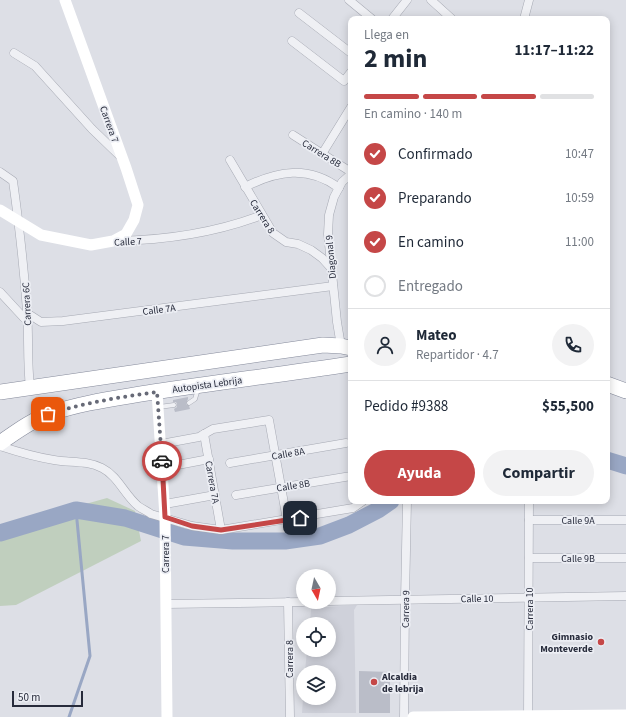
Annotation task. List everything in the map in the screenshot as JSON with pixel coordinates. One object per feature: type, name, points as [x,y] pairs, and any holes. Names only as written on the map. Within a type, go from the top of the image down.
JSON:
[{"type":"highway","points":[[0,392],[283,350],[323,345],[346,347]]},
{"type":"highway","name":"Autopista Lebrija","points":[[0,443],[29,424],[48,414],[103,400],[348,364]]},
{"type":"highway","points":[[610,385],[626,391]]},
{"type":"street","name":"Carrera 7","points":[[65,0],[138,205],[134,220],[126,234],[113,241]]},
{"type":"street","points":[[349,0],[368,16]]},
{"type":"street","points":[[394,16],[407,0]]},
{"type":"street","points":[[431,0],[449,16]]},
{"type":"street","points":[[525,16],[529,0]]},
{"type":"street","points":[[299,14],[348,51]]},
{"type":"street","points":[[292,41],[344,80],[348,75]]},
{"type":"street","points":[[14,53],[34,66],[92,129],[122,158]]},
{"type":"street","points":[[322,154],[348,112]]},
{"type":"street","name":"Carrera 8B","points":[[293,135],[348,171]]},
{"type":"street","name":"Carrera 8","points":[[230,160],[270,229],[276,236],[286,242],[298,244],[311,250],[322,258],[331,269]]},
{"type":"street","name":"Carrera 6C","points":[[0,172],[12,181],[19,221],[27,313],[27,367],[30,387]]},
{"type":"street","points":[[245,187],[269,177],[297,172],[314,174],[339,188]]},
{"type":"street","name":"Diagonal 9","points":[[346,347],[337,322],[328,234],[329,215],[334,197],[342,182],[348,176]]},
{"type":"street","name":"Calle 7","points":[[0,210],[41,235],[91,245],[113,241],[140,240],[195,234],[233,225],[262,215]]},
{"type":"street","name":"Calle 7A","points":[[0,292],[24,318],[27,313],[41,322],[63,321],[333,286]]},
{"type":"street","name":"Carrera 7","points":[[157,392],[165,520],[167,717]]},
{"type":"street","points":[[161,444],[199,437],[213,430],[269,420],[287,520]]},
{"type":"street","name":"Carrera 7A","points":[[204,434],[221,530]]},
{"type":"street","name":"Calle 8A","points":[[230,464],[346,442]]},
{"type":"street","points":[[0,446],[55,460],[86,462],[96,465],[112,475],[137,505],[151,514],[165,520],[192,526],[221,530],[353,508],[359,504]]},
{"type":"street","points":[[162,468],[208,459]]},
{"type":"street","name":"Calle 8B","points":[[236,495],[348,476]]},
{"type":"street","points":[[164,504],[215,495]]},
{"type":"street","name":"Carrera 9","points":[[404,717],[407,504]]},
{"type":"street","name":"Carrera 10","points":[[528,716],[530,504]]},
{"type":"street","name":"Calle 9A","points":[[530,520],[626,520]]},
{"type":"street","name":"Calle 9B","points":[[529,558],[626,558]]},
{"type":"street","name":"Calle 10","points":[[336,601],[626,596]]},
{"type":"street","name":"Carrera 8","points":[[288,602],[290,717]]},
{"type":"street","points":[[166,604],[296,602]]},
{"type":"street","points":[[413,717],[626,715]]},
{"type":"lane","points":[[189,403],[195,400],[199,385]]},
{"type":"lane","points":[[158,408],[174,405]]},
{"type":"shaded area","points":[[357,605],[354,610],[356,713],[302,713],[303,705],[336,705],[336,665],[306,665],[306,657],[336,657],[336,617],[310,617],[311,609],[336,609],[336,606]]},
{"type":"green space","points":[[107,498],[135,511],[141,541],[16,605],[0,606],[0,528]]},
{"type":"building","points":[[188,397],[186,404],[190,409],[175,412],[174,409],[177,407],[177,404],[176,402],[173,402],[173,400]]},
{"type":"building","name":"Alcaldia de lebrija","points":[[359,671],[390,672],[390,713],[359,713]]},
{"type":"waterway","points":[[610,461],[626,466]]},
{"type":"waterway","points":[[0,533],[76,510],[125,518],[184,537],[233,541],[285,541],[320,536],[349,525],[387,504]]},
{"type":"waterway","points":[[69,717],[90,656],[76,510]]},
{"type":"way so far","points":[[48,414],[103,400],[157,392],[162,461]]},
{"type":"place","name":"Gimnasio Monteverde","points":[[601,642]]},
{"type":"place","name":"Alcaldia de lebrija","points":[[374,682]]},
{"type":"route","points":[[162,461],[165,517],[192,526],[221,530],[300,518]]}]
